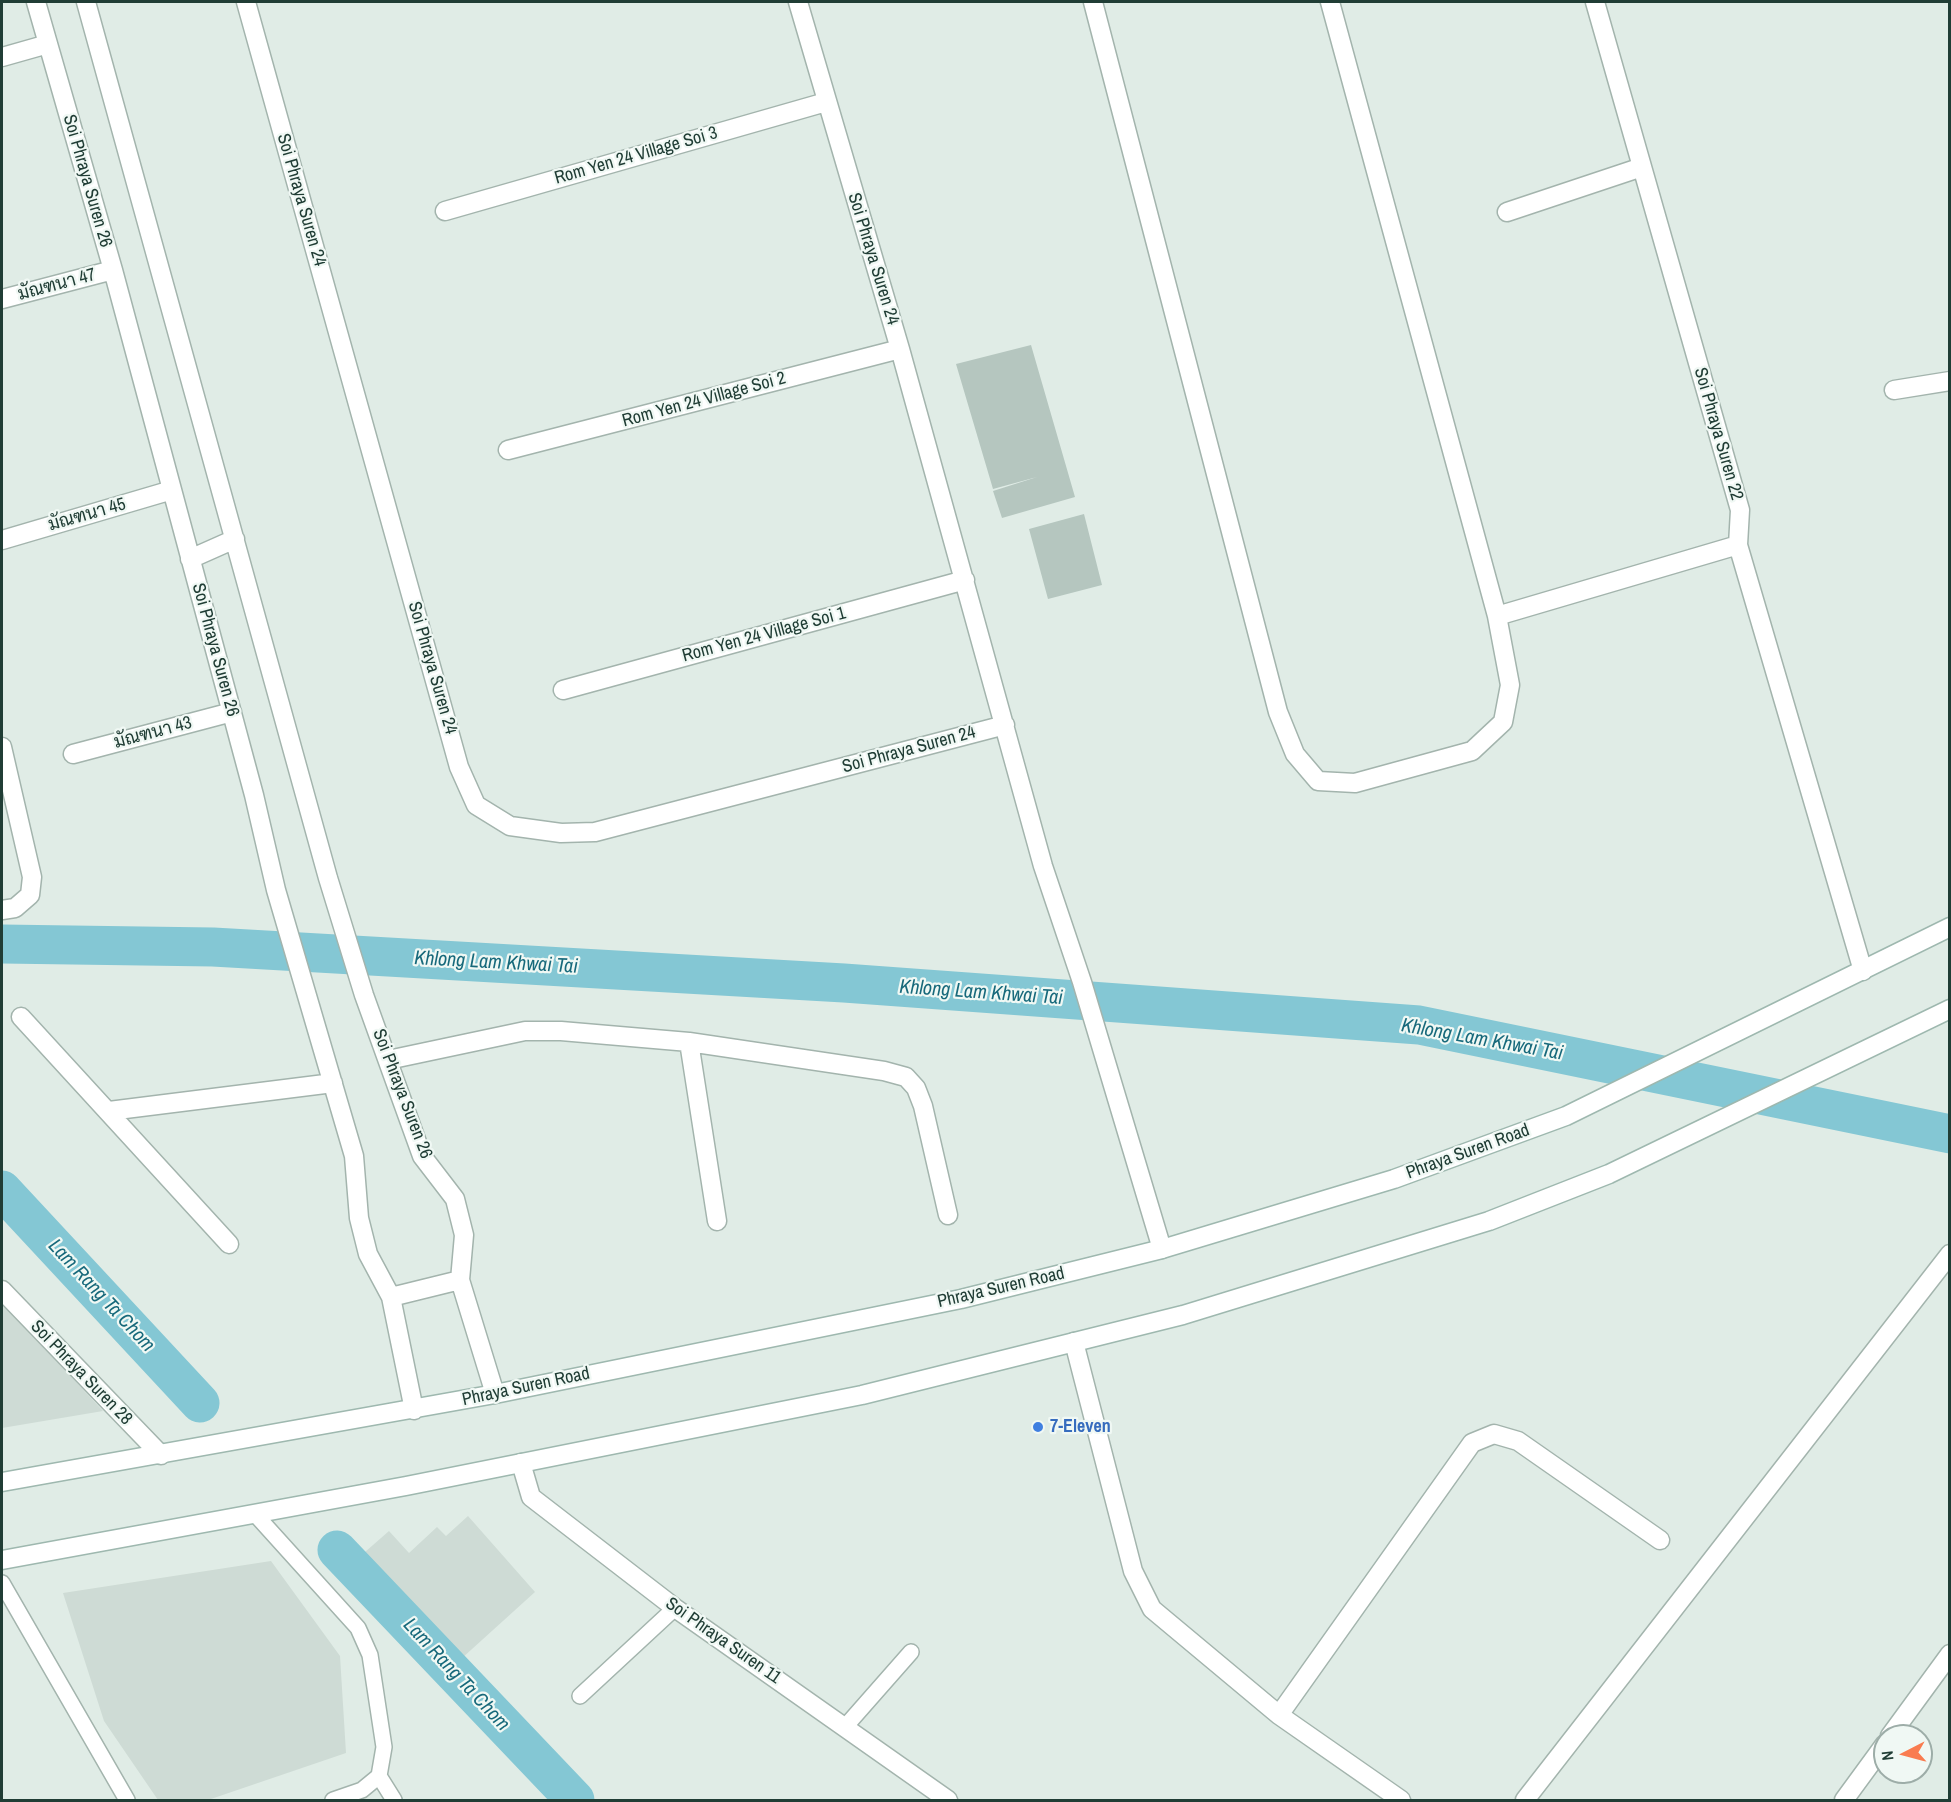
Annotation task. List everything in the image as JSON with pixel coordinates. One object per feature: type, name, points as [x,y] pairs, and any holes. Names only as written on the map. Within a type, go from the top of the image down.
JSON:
[{"type":"street","name":"Soi Phraya Suren 26","points":[[36,2],[113,270],[232,712],[276,890],[354,1156],[359,1218],[363,1236],[368,1254],[391,1297],[414,1410]]},
{"type":"street","name":"Soi Phraya Suren 26","points":[[86,2],[328,878],[364,995],[422,1156],[455,1199],[464,1235],[460,1280],[495,1394]]},
{"type":"street","name":"Soi Phraya Suren 24","points":[[246,2],[459,767],[476,805],[510,826],[561,833],[595,832],[1005,725]]},
{"type":"street","name":"Soi Phraya Suren 24","points":[[798,2],[900,349],[1043,866],[1082,982],[1162,1249]]},
{"type":"street","points":[[1094,2],[1278,712],[1295,754],[1318,781],[1355,783],[1472,752],[1503,723],[1510,685],[1497,616],[1330,2]]},
{"type":"street","name":"Soi Phraya Suren 22","points":[[1595,2],[1740,510],[1738,544],[1863,971]]},
{"type":"street","points":[[2,57],[48,44]]},
{"type":"street","name":"Rom Yen 24 Village Soi 3","points":[[446,211],[826,102]]},
{"type":"street","points":[[1507,212],[1642,167]]},
{"type":"street","name":"มัณฑนา 47","points":[[2,299],[113,270]]},
{"type":"street","name":"Rom Yen 24 Village Soi 2","points":[[508,450],[900,349]]},
{"type":"street","points":[[1894,390],[1950,381]]},
{"type":"street","name":"มัณฑนา 45","points":[[2,540],[172,490]]},
{"type":"street","points":[[190,559],[235,539]]},
{"type":"street","points":[[1497,616],[1738,544]]},
{"type":"street","name":"Rom Yen 24 Village Soi 1","points":[[563,690],[965,580]]},
{"type":"street","name":"มัณฑนา 43","points":[[73,754],[232,712]]},
{"type":"street","points":[[2,747],[32,877],[30,895],[15,908],[2,910]]},
{"type":"street","name":"Phraya Suren Road","points":[[2,1482],[495,1394],[961,1299],[1162,1249],[1394,1179],[1566,1116],[1843,982],[1916,941],[1950,927]]},
{"type":"street","points":[[2,1560],[521,1463],[862,1395],[1183,1315],[1489,1221],[1609,1174],[1950,1009]]},
{"type":"street","points":[[21,1017],[230,1244]]},
{"type":"street","points":[[388,1060],[525,1031],[561,1031],[689,1042],[884,1071],[906,1077],[916,1088],[923,1106],[948,1215]]},
{"type":"street","points":[[689,1042],[717,1221]]},
{"type":"street","points":[[109,1111],[333,1083]]},
{"type":"street","points":[[1525,1800],[1950,1254]]},
{"type":"street","points":[[391,1297],[460,1280]]},
{"type":"street","name":"Soi Phraya Suren 28","points":[[2,1290],[161,1455]]},
{"type":"street","points":[[1074,1342],[1133,1571],[1152,1609],[1280,1715],[1401,1800]]},
{"type":"street","points":[[1280,1715],[1472,1443],[1494,1434],[1518,1441],[1660,1540]]},
{"type":"street","name":"Soi Phraya Suren 11","points":[[521,1463],[531,1497],[675,1608],[948,1800]]},
{"type":"street","points":[[1899,1724],[1950,1654]]},
{"type":"street","points":[[1844,1800],[1873,1760]]},
{"type":"lane","points":[[255,1514],[358,1628],[370,1655],[380,1709],[384,1748],[379,1776],[362,1790],[333,1800]]},
{"type":"lane","points":[[2,1583],[127,1800]]},
{"type":"lane","points":[[580,1696],[675,1608]]},
{"type":"lane","points":[[845,1727],[911,1652]]},
{"type":"lane","points":[[379,1776],[394,1800]]},
{"type":"shaded area","points":[[2,1302],[103,1411],[2,1428]]},
{"type":"shaded area","points":[[468,1516],[535,1592],[461,1659],[365,1552],[389,1531],[409,1553],[437,1527],[446,1536]]},
{"type":"shaded area","points":[[271,1561],[340,1656],[346,1753],[208,1800],[158,1800],[104,1721],[63,1593]]},
{"type":"building","points":[[1031,345],[1075,497],[1002,518],[993,491],[1037,477],[993,489],[956,364]]},
{"type":"building","points":[[1084,514],[1102,585],[1048,599],[1029,529]]},
{"type":"waterway","name":"Khlong Lam Khwai Tai","points":[[2,944],[213,947],[844,983],[1419,1025],[1950,1134]]},
{"type":"waterway","name":"Lam Rang Ta Chom","points":[[2,1190],[200,1403]]},
{"type":"waterway","name":"Lam Rang Ta Chom","points":[[337,1550],[575,1800]]},
{"type":"place","name":"7-Eleven","points":[[1038,1427]]}]
